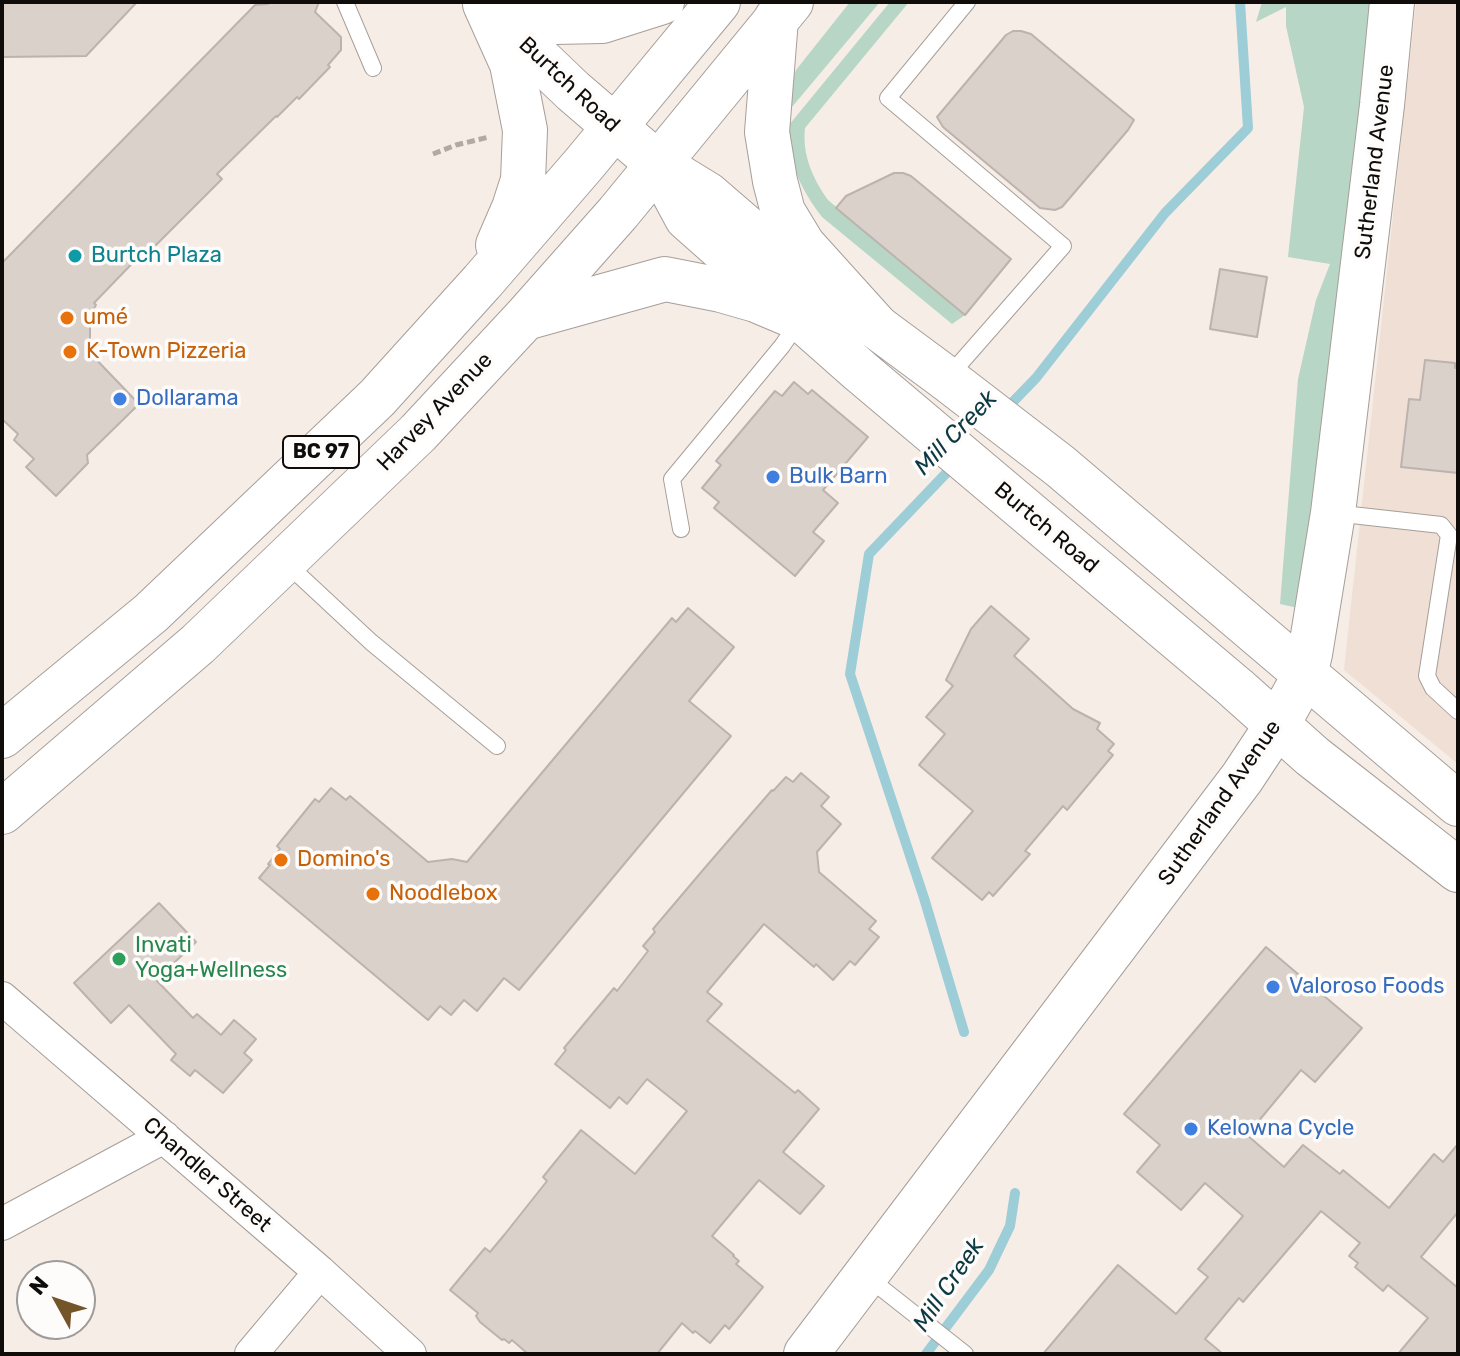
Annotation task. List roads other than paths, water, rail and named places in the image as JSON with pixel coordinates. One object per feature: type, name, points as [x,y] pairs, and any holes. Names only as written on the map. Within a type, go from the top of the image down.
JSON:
[{"type":"main road","points":[[484,3],[555,22],[602,21],[662,2]]},
{"type":"main road","name":"BC 97","points":[[2,736],[151,613],[377,398],[482,282],[718,2]]},
{"type":"main road","name":"Sutherland Avenue","points":[[806,1354],[1242,778],[1305,675],[1333,513],[1392,2]]},
{"type":"main road","points":[[482,282],[523,180],[525,130],[512,64],[484,3]]},
{"type":"main road","name":"Burtch Road","points":[[484,3],[536,56],[658,164],[707,194],[751,232],[1060,466],[1458,804]]},
{"type":"main road","points":[[784,10],[767,132],[783,212],[803,245],[877,327]]},
{"type":"main road","name":"Harvey Avenue","points":[[5,813],[198,644],[418,433],[618,213],[784,10]]},
{"type":"main road","name":"Burtch Road","points":[[658,164],[687,218],[801,319],[1312,756],[1458,870]]},
{"type":"main road","points":[[525,318],[665,279],[733,293],[801,319]]},
{"type":"street","name":"Chandler Street","points":[[2,998],[320,1272],[410,1354]]},
{"type":"street","points":[[2,1224],[164,1137]]},
{"type":"street","points":[[251,1354],[320,1272]]},
{"type":"lane","points":[[345,2],[373,68]]},
{"type":"lane","points":[[947,379],[1063,246],[888,98],[967,2]]},
{"type":"lane","points":[[681,529],[672,479],[801,319]]},
{"type":"lane","points":[[1333,513],[1441,525],[1449,535],[1427,676],[1433,688],[1458,711]]},
{"type":"lane","points":[[284,561],[371,642],[497,746]]},
{"type":"lane","points":[[865,1275],[960,1350]]},
{"type":"waterway","name":"Mill Creek","points":[[1006,409],[1036,378],[1165,213],[1248,128],[1240,2]]},
{"type":"waterway","name":"Mill Creek","points":[[954,465],[869,554],[850,674],[924,898],[964,1032]]},
{"type":"waterway","name":"Mill Creek","points":[[926,1354],[989,1270],[1010,1226],[1015,1193]]},
{"type":"place","name":"Burtch Plaza","points":[[75,256]]},
{"type":"place","name":"umé","points":[[67,318]]},
{"type":"place","name":"K-Town Pizzeria","points":[[70,352]]},
{"type":"place","name":"Dollarama","points":[[120,399]]},
{"type":"place","name":"Bulk Barn","points":[[773,477]]},
{"type":"place","name":"Domino's","points":[[281,860]]},
{"type":"place","name":"Noodlebox","points":[[373,894]]},
{"type":"place","name":"Invati Yoga+Wellness","points":[[119,959]]},
{"type":"place","name":"Valoroso Foods","points":[[1273,987]]},
{"type":"place","name":"Kelowna Cycle","points":[[1191,1129]]}]
